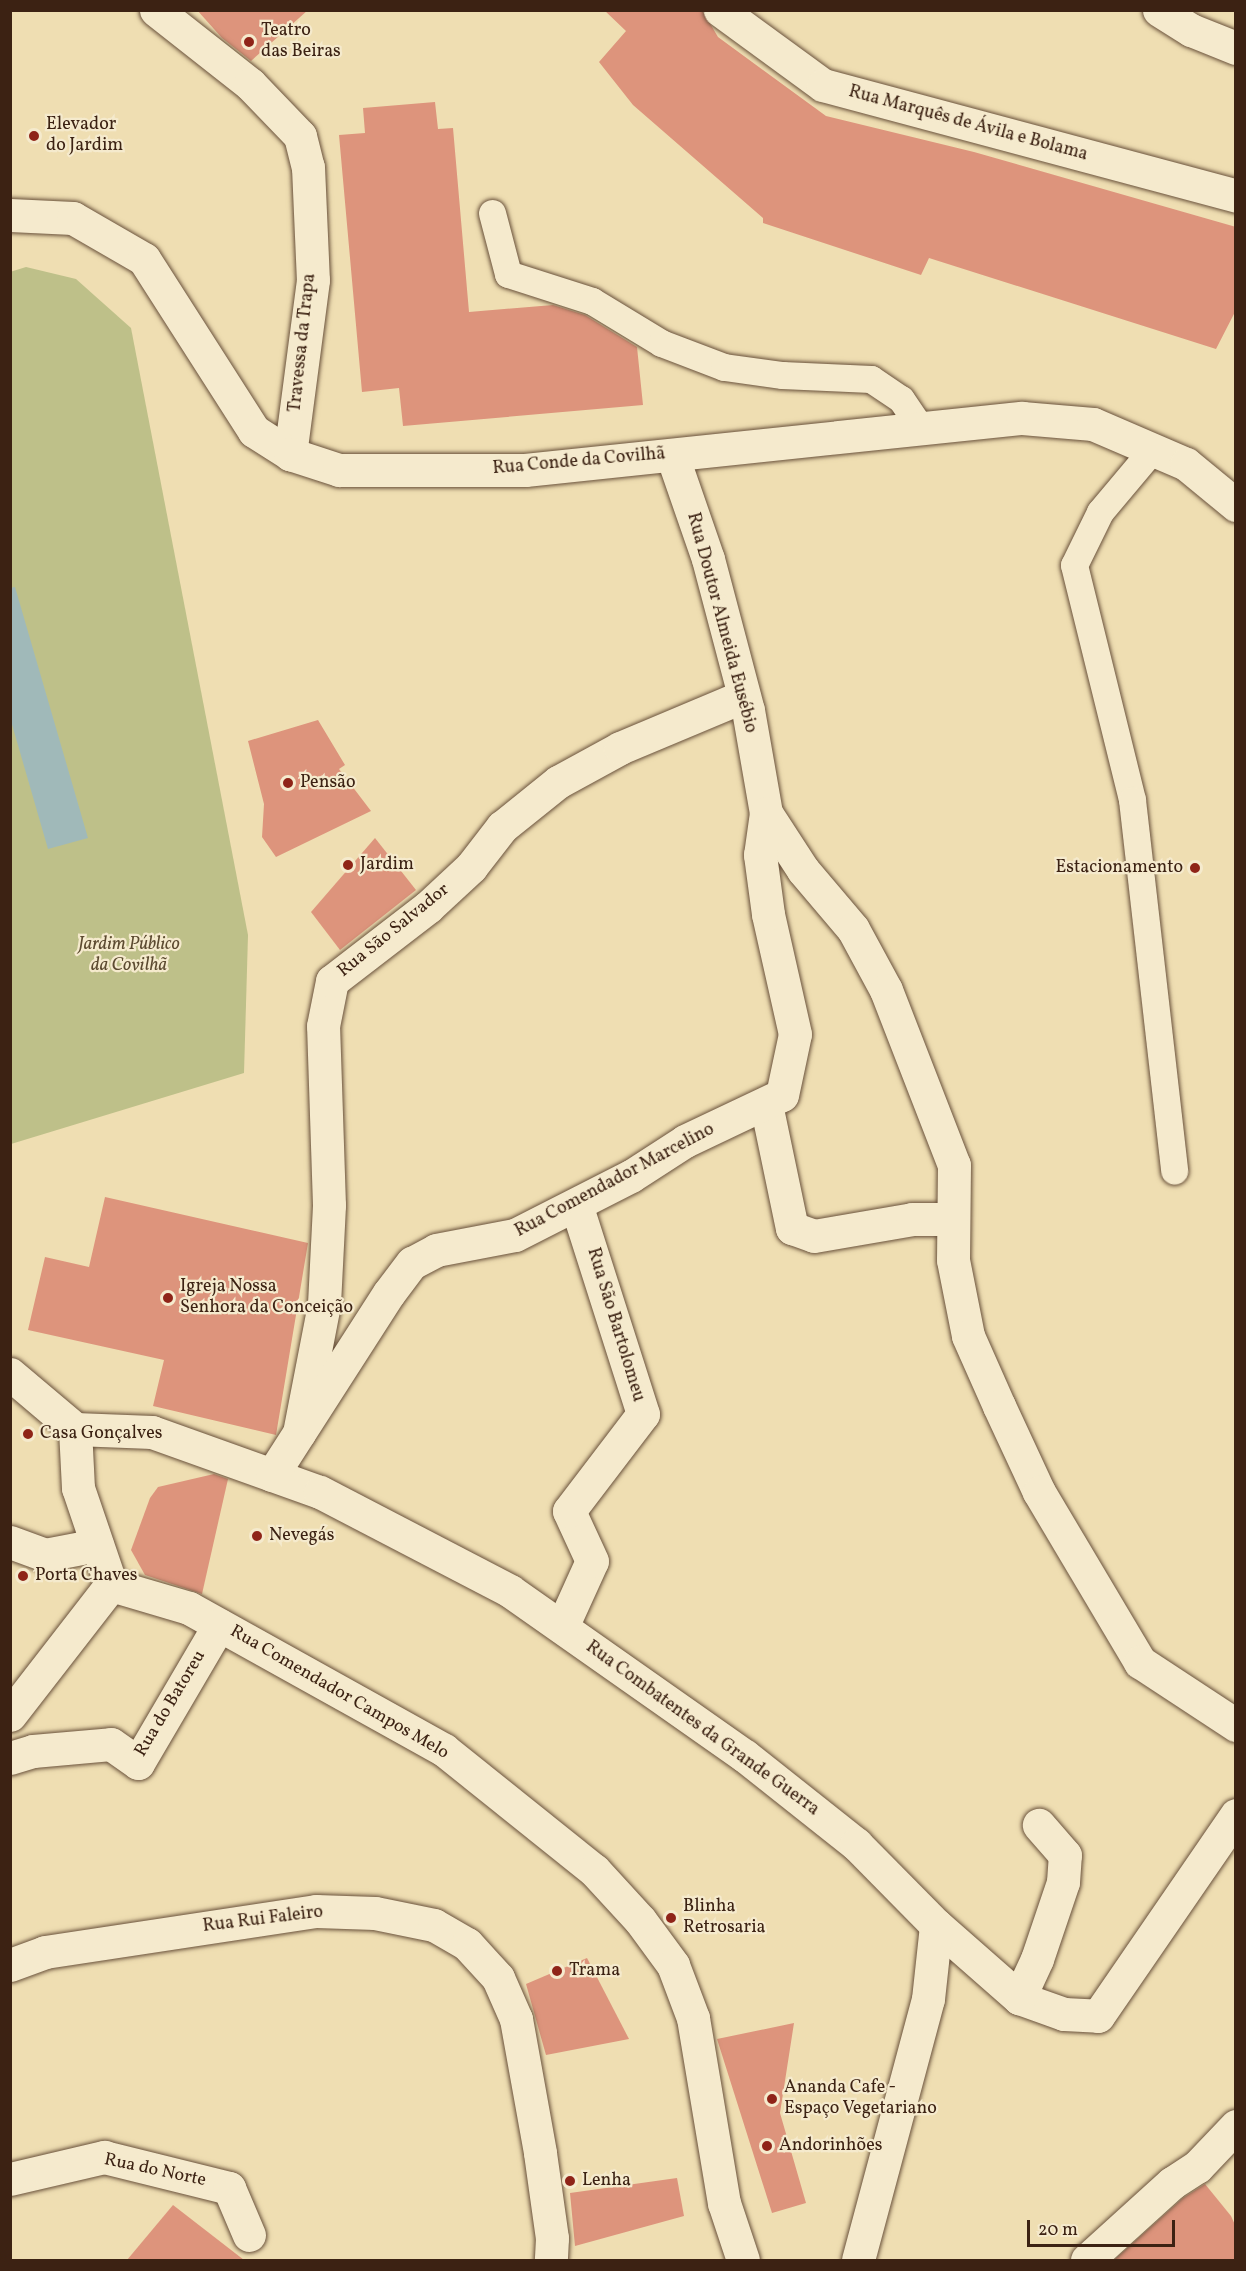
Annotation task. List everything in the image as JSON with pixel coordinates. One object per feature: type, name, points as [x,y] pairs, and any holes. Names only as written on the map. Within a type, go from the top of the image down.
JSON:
[{"type":"street","name":"Travessa da Trapa","points":[[156,10],[250,84],[300,136],[308,167],[313,280],[290,454]]},
{"type":"street","name":"Rua Marquês de Ávila e Bolama","points":[[720,10],[823,85],[1236,195]]},
{"type":"street","points":[[1159,10],[1191,30],[1236,48]]},
{"type":"street","name":"Rua Conde da Covilhã","points":[[10,215],[73,218],[144,259],[254,431],[290,454],[339,470],[525,470],[1022,418],[1094,424],[1186,464],[1236,505]]},
{"type":"street","name":"Rua Doutor Almeida Eusébio","points":[[672,455],[708,559],[744,696],[765,813],[803,870],[854,929],[886,990],[954,1165],[951,1219],[953,1260],[968,1336],[1039,1492],[1140,1662],[1235,1723]]},
{"type":"street","name":"Rua São Salvador","points":[[299,1433],[324,1304],[329,1205],[323,1026],[332,981],[428,907],[471,867],[502,827],[558,782],[620,748],[744,696]]},
{"type":"street","name":"Rua Comendador Marcelino","points":[[272,1475],[388,1293],[412,1263],[436,1250],[515,1235],[631,1176],[685,1141],[782,1095],[795,1034],[768,914],[760,855],[765,813]]},
{"type":"street","points":[[766,1104],[792,1228],[814,1236],[912,1219],[951,1219]]},
{"type":"street","name":"Rua São Bartolomeu","points":[[562,1627],[591,1561],[569,1511],[643,1414],[576,1204]]},
{"type":"street","points":[[10,1374],[75,1429],[78,1488],[111,1585],[10,1715]]},
{"type":"street","name":"Rua Combatentes da Grande Guerra","points":[[75,1429],[152,1432],[320,1492],[510,1591],[745,1756],[856,1844],[936,1925],[1019,1998],[1064,2014],[1098,2016],[1236,1815]]},
{"type":"street","points":[[10,1542],[45,1555],[97,1545]]},
{"type":"street","name":"Rua Comendador Campos Melo","points":[[111,1585],[189,1608],[444,1750],[594,1870],[640,1920],[673,1965],[693,2018],[724,2203],[742,2260]]},
{"type":"street","name":"Rua do Batoreu","points":[[10,1758],[33,1751],[111,1744],[138,1763],[219,1625]]},
{"type":"street","points":[[1019,1998],[1037,1959],[1064,1882],[1065,1855],[1039,1825]]},
{"type":"street","points":[[1199,1870],[1236,1839]]},
{"type":"street","name":"Rua Rui Faleiro","points":[[10,1965],[45,1952],[316,1911],[375,1913],[434,1925],[467,1944],[498,1978],[516,2019],[540,2153],[552,2238],[551,2260]]},
{"type":"street","points":[[858,2260],[928,1999],[936,1925]]},
{"type":"street","points":[[10,1953],[45,1952]]},
{"type":"street","points":[[1087,2260],[1172,2183],[1197,2167],[1236,2126]]},
{"type":"street","name":"Rua do Norte","points":[[10,2178],[104,2157],[229,2188],[249,2235]]},
{"type":"lane","points":[[492,213],[508,273],[592,301],[661,344],[724,367],[782,375],[871,379],[901,399],[921,429]]},
{"type":"lane","points":[[1152,450],[1100,512],[1074,565],[1132,800],[1174,1171]]},
{"type":"green space","name":"Jardim Público da Covilhã","points":[[26,267],[76,279],[131,328],[248,935],[244,1073],[11,1144],[10,272]]},
{"type":"water","points":[[15,587],[88,838],[48,849],[11,721],[10,588]]},
{"type":"building","name":"Teatro das Beiras","points":[[197,10],[308,10],[251,61],[222,38]]},
{"type":"building","points":[[604,10],[702,10],[718,37],[826,116],[974,152],[1236,227],[1236,310],[1216,349],[929,258],[921,275],[763,223],[763,218],[633,105],[599,62],[626,31]]},
{"type":"building","points":[[435,102],[438,129],[453,128],[469,312],[553,305],[585,315],[637,347],[643,405],[403,426],[399,388],[362,392],[339,135],[365,133],[363,108]]},
{"type":"building","name":"Pensão","points":[[318,720],[345,765],[339,769],[371,811],[276,857],[262,837],[264,804],[248,741]]},
{"type":"building","points":[[375,838],[416,890],[340,950],[311,912]]},
{"type":"building","name":"Igreja Nossa Senhora da Conceição","points":[[105,1197],[308,1243],[276,1435],[153,1406],[164,1360],[28,1330],[45,1257],[89,1267]]},
{"type":"building","points":[[214,1474],[228,1479],[202,1594],[145,1575],[131,1550],[150,1498],[158,1487]]},
{"type":"building","points":[[587,1958],[629,2039],[546,2055],[526,1984]]},
{"type":"building","points":[[794,2023],[780,2113],[806,2203],[772,2213],[717,2039]]},
{"type":"building","points":[[677,2178],[684,2216],[575,2246],[570,2193]]},
{"type":"building","points":[[1205,2184],[1231,2216],[1236,2227],[1236,2260],[1114,2260],[1183,2198]]},
{"type":"building","points":[[173,2205],[244,2260],[127,2260]]},
{"type":"place","name":"Teatro das Beiras","points":[[249,42]]},
{"type":"place","name":"Elevador do Jardim","points":[[34,136]]},
{"type":"place","name":"Pensão","points":[[288,783]]},
{"type":"place","name":"Jardim","points":[[348,865]]},
{"type":"place","name":"Estacionamento","points":[[1195,868]]},
{"type":"place","name":"Igreja Nossa Senhora da Conceição","points":[[168,1298]]},
{"type":"place","name":"Casa Gonçalves","points":[[28,1434]]},
{"type":"place","name":"Nevegás","points":[[257,1536]]},
{"type":"place","name":"Porta Chaves","points":[[23,1576]]},
{"type":"place","name":"Blinha Retrosaria","points":[[671,1918]]},
{"type":"place","name":"Trama","points":[[557,1971]]},
{"type":"place","name":"Ananda Cafe - Espaço Vegetariano","points":[[772,2099]]},
{"type":"place","name":"Andorinhões","points":[[767,2146]]},
{"type":"place","name":"Lenha","points":[[570,2181]]}]
